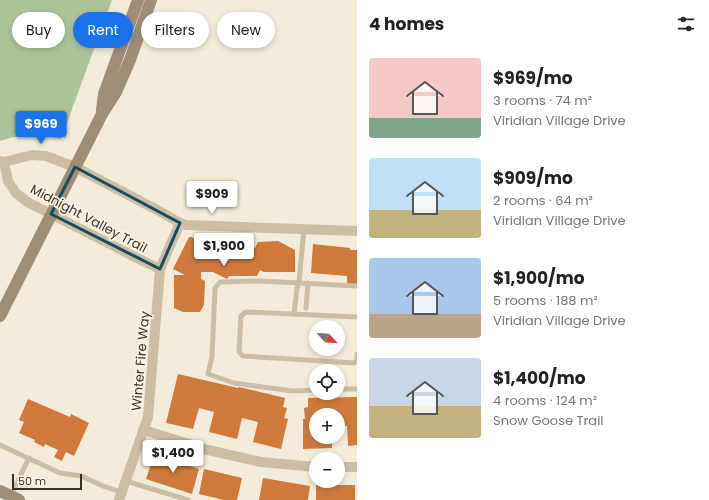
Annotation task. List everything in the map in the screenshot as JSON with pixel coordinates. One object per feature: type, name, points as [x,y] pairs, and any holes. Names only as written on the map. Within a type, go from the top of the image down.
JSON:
[{"type":"street","points":[[102,114],[104,94],[138,0]]},
{"type":"street","points":[[0,316],[102,114],[116,92],[130,60],[151,0]]},
{"type":"street","points":[[2,161],[32,155],[46,156],[75,167],[186,225],[357,231]]},
{"type":"street","name":"Midnight Valley Trail","points":[[2,161],[8,181],[16,193],[29,203],[160,269]]},
{"type":"street","name":"Winter Fire Way","points":[[120,496],[148,416],[160,269],[180,223]]},
{"type":"street","points":[[144,430],[208,450],[261,462],[309,466]]},
{"type":"street","points":[[345,467],[357,467]]},
{"type":"lane","points":[[294,314],[299,282],[304,229]]},
{"type":"lane","points":[[309,390],[292,391],[234,383],[208,374],[212,357],[215,288],[220,282],[261,281],[357,286]]},
{"type":"lane","points":[[306,308],[308,283]]},
{"type":"lane","points":[[357,317],[246,312],[241,316],[239,352],[243,356],[354,363],[357,360],[357,354]]},
{"type":"lane","points":[[345,389],[357,389]]},
{"type":"lane","points":[[0,445],[60,473],[81,476],[120,496]]},
{"type":"lane","points":[[10,496],[29,458]]},
{"type":"lane","points":[[126,481],[188,500]]},
{"type":"highlighted area","points":[[75,167],[180,223],[160,269],[51,214]]},
{"type":"green space","points":[[0,0],[112,0],[108,12],[73,12],[73,48],[94,48],[61,139],[52,137],[13,137],[0,141]]},
{"type":"building","points":[[189,237],[205,244],[249,245],[255,248],[258,242],[278,241],[295,250],[295,272],[264,272],[260,270],[257,276],[229,276],[227,279],[213,272],[201,272],[201,279],[205,281],[204,305],[200,312],[183,312],[174,308],[174,275],[185,275],[173,269]]},
{"type":"building","points":[[313,244],[357,250],[357,285],[347,283],[347,276],[311,273]]},
{"type":"building","points":[[178,374],[285,398],[283,407],[287,408],[284,418],[288,419],[281,449],[253,442],[258,422],[242,418],[237,439],[209,432],[214,412],[199,408],[193,429],[166,423]]},
{"type":"building","points":[[345,397],[357,397],[357,445],[348,446],[347,426],[345,426],[345,408],[309,408],[309,444],[332,444],[332,448],[303,449],[303,419],[305,419],[304,408],[308,407],[308,398],[309,400],[345,400]]},
{"type":"building","points":[[28,399],[70,417],[71,414],[89,423],[74,456],[66,452],[62,461],[54,457],[58,450],[45,444],[44,447],[34,442],[35,440],[19,433],[24,422],[19,420]]},
{"type":"building","points":[[154,455],[199,469],[192,494],[146,479]]},
{"type":"building","points":[[204,469],[242,478],[237,500],[224,500],[199,494]]},
{"type":"building","points":[[263,478],[309,486],[310,488],[308,500],[259,500]]},
{"type":"building","points":[[345,485],[355,485],[355,500],[316,500],[316,488],[345,488]]}]
